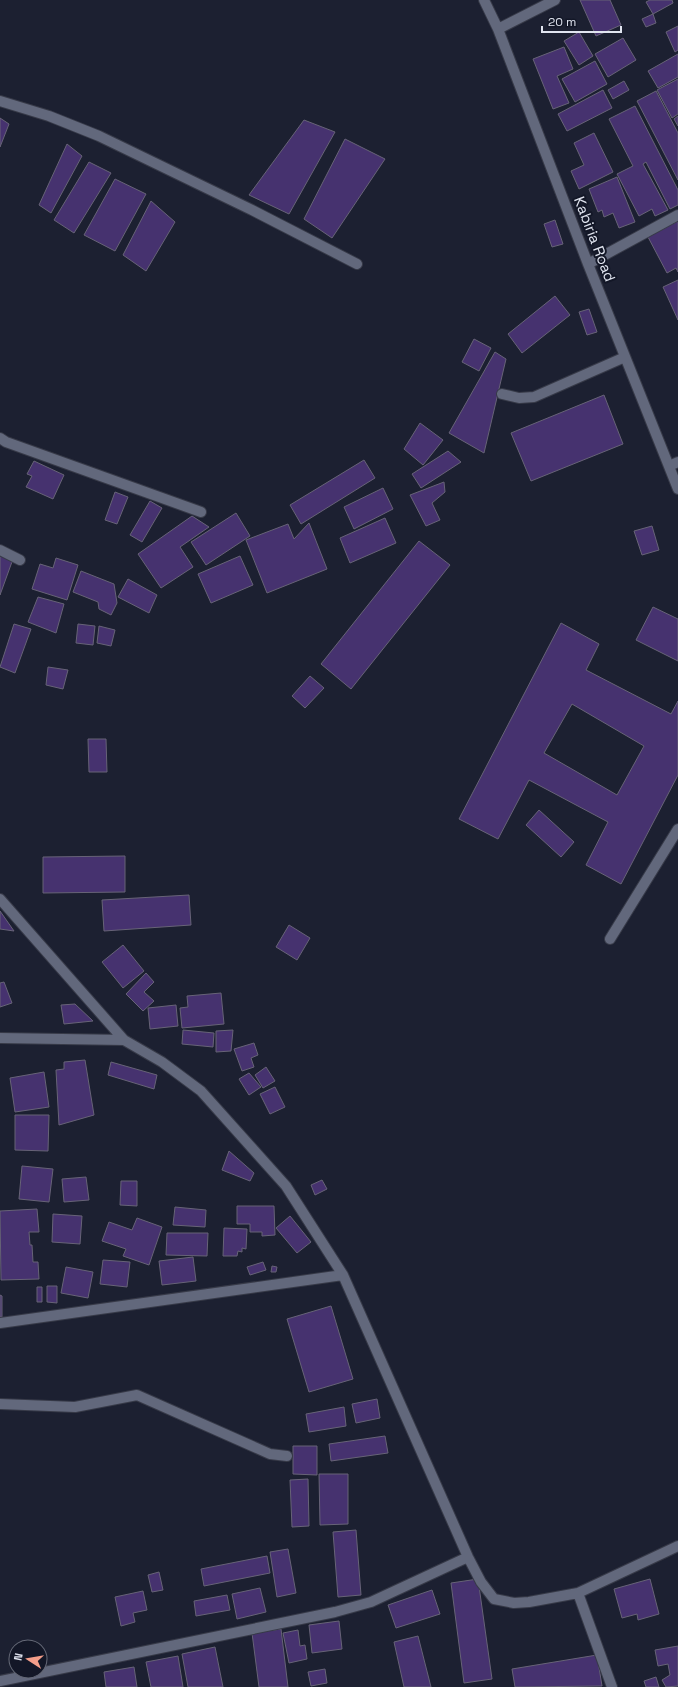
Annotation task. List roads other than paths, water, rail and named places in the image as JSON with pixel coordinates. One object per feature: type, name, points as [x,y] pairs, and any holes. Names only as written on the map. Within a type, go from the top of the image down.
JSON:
[{"type":"street","name":"Kabiria Road","points":[[484,0],[498,29],[625,357],[673,464],[678,489]]},
{"type":"street","points":[[498,29],[555,0]]},
{"type":"street","points":[[0,101],[49,116],[99,136],[252,210],[357,264]]},
{"type":"street","points":[[588,264],[678,215]]},
{"type":"street","points":[[502,394],[519,398],[534,397],[625,357]]},
{"type":"street","points":[[0,438],[6,442],[201,512]]},
{"type":"street","points":[[0,550],[20,560]]},
{"type":"street","points":[[610,940],[678,829]]},
{"type":"street","points":[[0,899],[124,1040],[162,1062],[201,1091],[286,1186],[343,1275],[468,1557],[481,1582],[494,1599],[514,1603],[529,1602],[578,1593],[678,1546]]},
{"type":"street","points":[[0,1038],[124,1040]]},
{"type":"street","points":[[0,1323],[343,1275]]},
{"type":"street","points":[[0,1404],[75,1407],[137,1395],[270,1454],[287,1456]]},
{"type":"street","points":[[0,1681],[335,1612],[371,1602],[468,1557]]},
{"type":"street","points":[[578,1593],[612,1687]]}]
